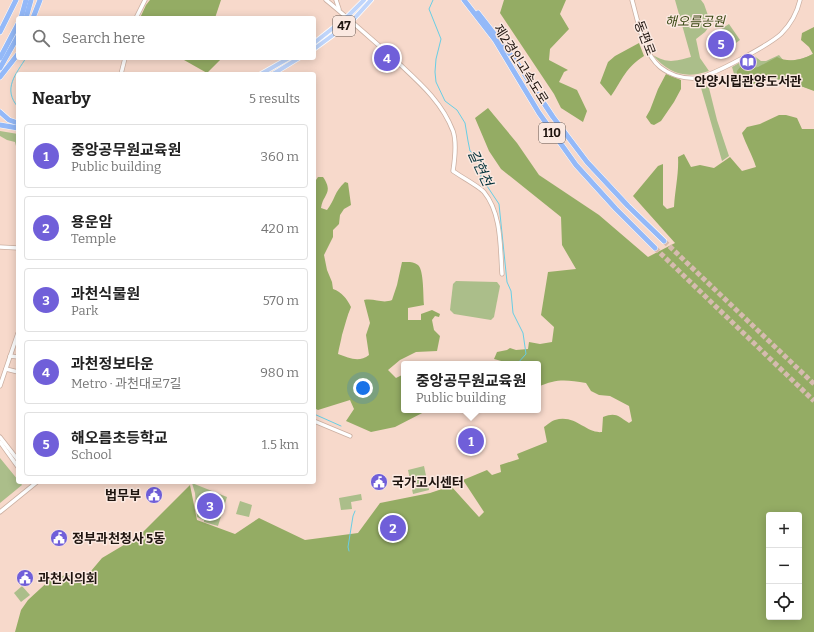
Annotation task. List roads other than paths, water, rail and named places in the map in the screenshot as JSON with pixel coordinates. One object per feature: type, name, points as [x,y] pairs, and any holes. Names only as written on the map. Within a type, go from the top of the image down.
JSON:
[{"type":"highway","points":[[0,32],[16,0]]},
{"type":"highway","points":[[21,16],[26,0]]},
{"type":"highway","points":[[27,16],[31,0]]},
{"type":"highway","points":[[34,16],[39,0]]},
{"type":"highway","name":"제2경인고속도로","points":[[466,1],[503,43],[553,117],[587,162],[628,206],[664,241]]},
{"type":"highway","name":"제2경인고속도로","points":[[466,1],[495,40],[539,113],[576,165],[611,204],[655,248]]},
{"type":"highway","points":[[0,58],[16,28]]},
{"type":"highway","points":[[0,68],[16,40]]},
{"type":"highway","points":[[0,77],[16,57]]},
{"type":"highway","points":[[0,112],[9,120],[16,122]]},
{"type":"highway","points":[[0,125],[16,128]]},
{"type":"main road","points":[[316,41],[364,0]]},
{"type":"main road","name":"47","points":[[316,47],[352,20],[371,0]]},
{"type":"main road","points":[[264,72],[285,60]]},
{"type":"main road","points":[[276,72],[296,60]]},
{"type":"street","points":[[137,16],[144,0]]},
{"type":"street","points":[[326,0],[352,20],[428,91],[444,111],[454,133],[455,158],[453,171],[481,190],[492,204],[497,224],[502,274]]},
{"type":"street","points":[[336,0],[339,10]]},
{"type":"street","name":"동편로","points":[[632,0],[650,56],[663,69],[675,75],[690,78],[705,76],[718,70],[776,38],[787,27],[796,12],[800,0]]},
{"type":"street","points":[[122,72],[124,60]]},
{"type":"street","points":[[0,247],[16,248]]},
{"type":"street","points":[[0,386],[16,339]]},
{"type":"street","points":[[10,356],[16,357]]},
{"type":"street","points":[[6,369],[16,372]]},
{"type":"street","points":[[316,422],[350,436]]},
{"type":"street","points":[[0,436],[16,457]]},
{"type":"street","points":[[0,442],[16,464]]},
{"type":"street","points":[[0,512],[30,484]]},
{"type":"waterway","name":"갈현천","points":[[433,0],[429,9],[441,39],[436,59],[436,82],[445,101],[457,110],[465,123],[470,151],[480,162],[481,177],[499,204],[507,282],[511,291],[513,313],[523,333],[526,354],[520,361]]},
{"type":"waterway","points":[[17,72],[25,60]]},
{"type":"waterway","points":[[16,74],[12,82],[11,94],[16,104]]},
{"type":"waterway","points":[[316,415],[341,426]]},
{"type":"waterway","points":[[349,551],[348,547],[355,511]]},
{"type":"tunnel","points":[[664,241],[814,384]]},
{"type":"tunnel","points":[[655,248],[814,401]]},
{"type":"place","name":"해오름초등학교","points":[[721,44]]},
{"type":"place","name":"과천정보타운","points":[[387,58]]},
{"type":"place","name":"안양시립관양도서관","points":[[748,62]]},
{"type":"place","name":"중앙공무원교육원","points":[[471,441]]},
{"type":"place","name":"국가고시센터","points":[[379,482]]},
{"type":"place","name":"법무부","points":[[154,495]]},
{"type":"place","name":"과천식물원","points":[[210,506]]},
{"type":"place","name":"용운암","points":[[393,528]]},
{"type":"place","name":"정부과천청사 5동","points":[[59,538]]},
{"type":"place","name":"과천시의회","points":[[25,578]]},
{"type":"park label","name":"해오름공원","points":[[695,21]]}]
